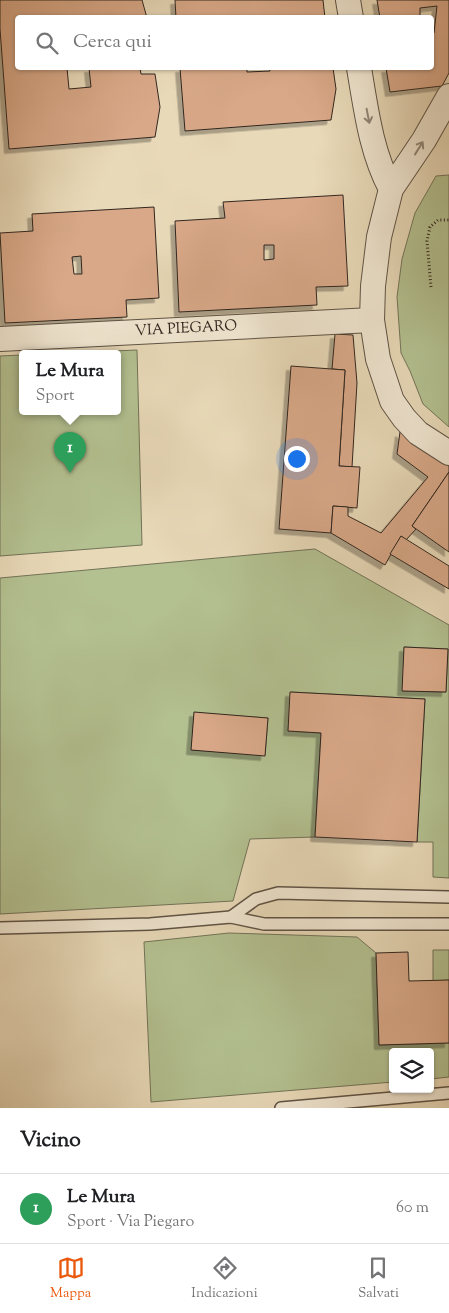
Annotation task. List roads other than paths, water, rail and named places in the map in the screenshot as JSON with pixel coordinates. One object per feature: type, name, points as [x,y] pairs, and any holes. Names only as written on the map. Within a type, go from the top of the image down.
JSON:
[{"type":"street","points":[[348,0],[350,15]]},
{"type":"street","points":[[359,70],[375,150],[391,189]]},
{"type":"street","points":[[449,96],[424,140],[391,189],[379,237],[373,286],[372,320],[378,360],[392,401],[418,433],[449,453]]},
{"type":"street","name":"VIA PIEGARO","points":[[0,339],[372,320]]},
{"type":"lane","points":[[231,917],[256,899],[278,893],[449,897]]},
{"type":"lane","points":[[0,928],[150,924],[231,917],[264,924],[449,924]]},
{"type":"lane","points":[[281,1108],[449,1093]]},
{"type":"place","name":"Le Mura","points":[[70,473]]}]
